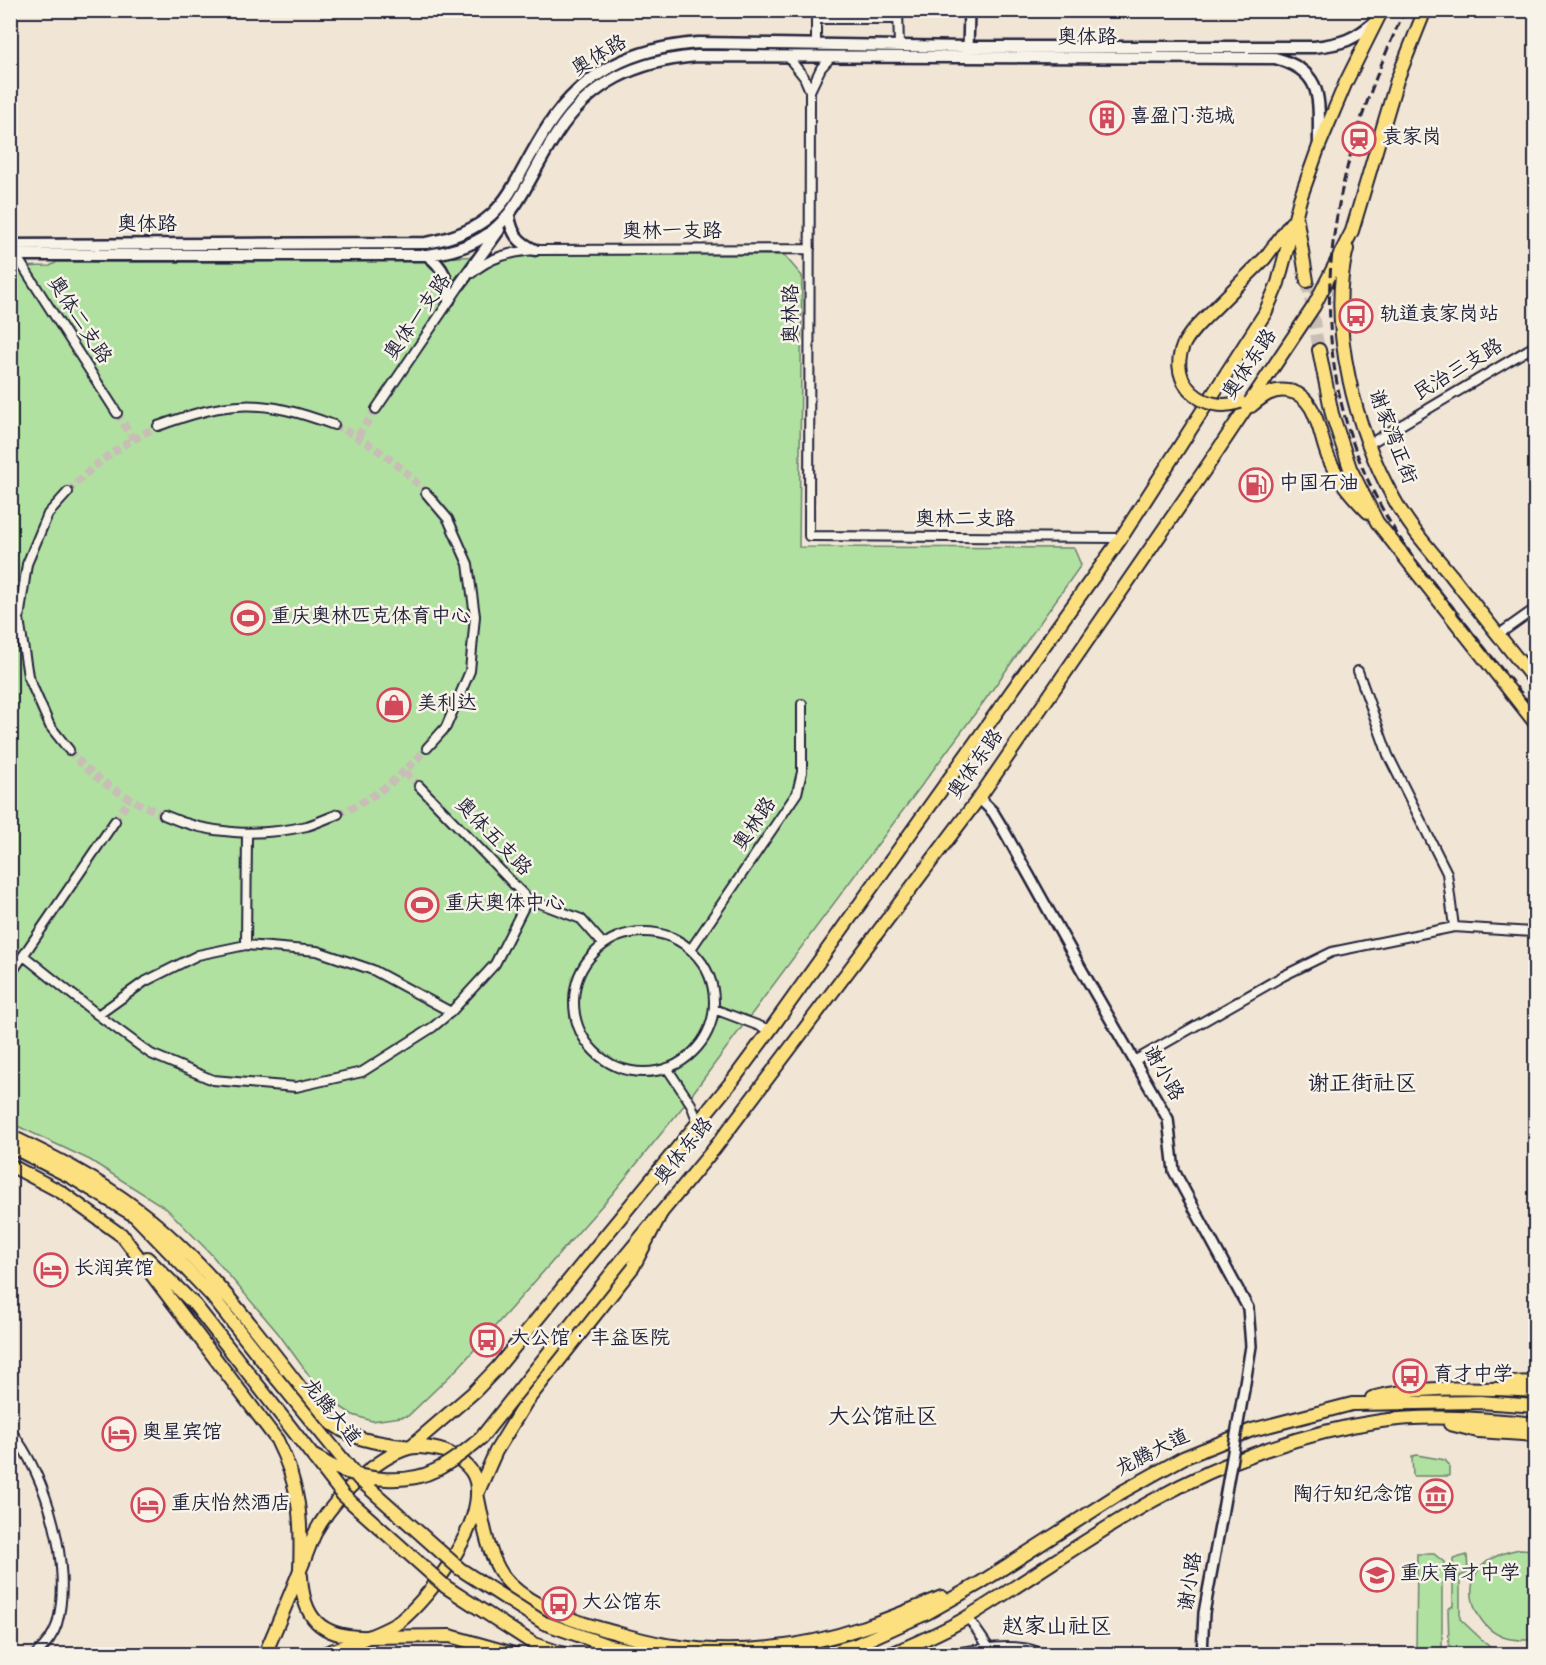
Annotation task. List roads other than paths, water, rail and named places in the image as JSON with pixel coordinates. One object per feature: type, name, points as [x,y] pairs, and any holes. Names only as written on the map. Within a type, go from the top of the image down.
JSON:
[{"type":"main road","name":"奥体东路","points":[[477,1494],[496,1451],[526,1402],[633,1267],[661,1213],[714,1149],[979,798],[1241,407],[1257,390],[1314,306],[1352,231],[1398,80],[1425,10]]},
{"type":"main road","name":"奥体路","points":[[12,250],[427,255],[451,252],[474,243],[494,231],[509,216],[557,135],[570,118],[604,85],[631,69],[671,58],[1314,47],[1337,45],[1351,40],[1380,15]]},
{"type":"main road","name":"奥体东路","points":[[410,1448],[475,1391],[497,1368],[698,1123],[770,1030],[1121,538],[1265,313],[1278,284],[1296,214],[1319,146],[1346,82],[1380,15]]},
{"type":"main road","name":"奥体路","points":[[12,250],[414,243],[447,239],[477,226],[503,205],[547,128],[561,109],[591,80],[625,58],[668,45],[698,43],[899,46],[968,52],[1275,58],[1300,68],[1315,87],[1318,99],[1319,146]]},
{"type":"main road","points":[[1296,214],[1307,281]]},
{"type":"main road","points":[[1296,214],[1265,258],[1220,303],[1183,345],[1180,355],[1180,371],[1185,384],[1201,400],[1209,404],[1225,406],[1241,407],[1271,392],[1290,391],[1305,398],[1337,475],[1377,522],[1536,724]]},
{"type":"main road","points":[[509,216],[515,236],[524,245],[535,250]]},
{"type":"main road","points":[[460,284],[509,216]]},
{"type":"main road","name":"谢家湾正街","points":[[1352,231],[1342,275],[1341,328],[1351,387],[1369,444],[1394,499],[1409,524],[1536,682]]},
{"type":"main road","points":[[427,255],[438,263],[444,272],[450,300]]},
{"type":"main road","points":[[1319,350],[1332,414],[1350,468],[1377,522]]},
{"type":"main road","points":[[10,1136],[75,1168],[136,1208],[176,1241],[237,1306],[322,1416],[337,1428],[362,1439],[410,1448],[429,1447],[449,1453],[464,1464],[473,1474],[488,1542],[503,1575],[514,1587],[556,1613],[584,1624],[673,1646],[714,1650],[765,1648],[808,1642],[860,1629],[980,1583]]},
{"type":"main road","name":"龙腾大道","points":[[12,1146],[71,1177],[135,1216],[211,1295],[359,1479],[460,1569],[544,1623],[609,1646],[653,1654]]},
{"type":"main road","name":"龙腾大道","points":[[10,1165],[61,1192],[121,1234],[195,1305],[343,1495],[447,1587],[534,1644],[564,1654]]},
{"type":"main road","points":[[312,1455],[337,1468],[378,1479],[408,1478],[434,1471],[457,1458],[481,1438],[661,1213]]},
{"type":"main road","points":[[121,1234],[276,1440],[289,1465],[297,1489],[302,1531],[300,1570],[302,1595],[310,1615],[324,1629],[344,1637],[450,1636],[514,1654]]},
{"type":"main road","points":[[1439,1390],[1536,1382]]},
{"type":"main road","points":[[1352,1404],[1376,1396],[1403,1392],[1503,1389],[1536,1391]]},
{"type":"main road","points":[[1439,1390],[1480,1402]]},
{"type":"main road","name":"龙腾大道","points":[[824,1654],[856,1645],[927,1613],[980,1583],[1122,1492],[1184,1458],[1252,1430],[1352,1404],[1480,1402],[1536,1406]]},
{"type":"main road","points":[[1422,1419],[1536,1444]]},
{"type":"main road","points":[[912,1654],[1105,1528],[1155,1500],[1245,1458],[1341,1429],[1382,1421],[1502,1420],[1536,1424]]},
{"type":"main road","points":[[1478,1431],[1536,1435]]},
{"type":"main road","points":[[266,1654],[320,1523],[353,1484],[390,1456],[410,1448]]},
{"type":"main road","points":[[323,1654],[397,1623],[420,1603],[440,1577],[466,1533],[474,1514],[477,1494]]},
{"type":"main road","points":[[891,1654],[964,1619]]},
{"type":"street","points":[[968,52],[969,10]]},
{"type":"street","points":[[816,45],[816,15],[898,14],[899,46]]},
{"type":"street","points":[[788,57],[804,77],[810,91]]},
{"type":"street","name":"奥林路","points":[[809,536],[810,91],[821,68],[831,57]]},
{"type":"street","name":"奥林一支路","points":[[535,250],[810,249]]},
{"type":"street","name":"奥体二支路","points":[[12,250],[117,413]]},
{"type":"street","name":"奥体一支路","points":[[376,409],[460,284],[492,259],[520,251],[535,250]]},
{"type":"street","name":"民治三支路","points":[[1369,444],[1536,345]]},
{"type":"street","points":[[158,426],[206,410],[233,405],[278,408],[301,413],[334,425]]},
{"type":"street","points":[[68,492],[48,514],[27,564],[15,619],[28,676],[50,726],[69,750]]},
{"type":"street","points":[[426,493],[448,519],[468,564],[476,616],[470,671],[446,727],[427,747]]},
{"type":"street","name":"奥林二支路","points":[[809,536],[1121,538]]},
{"type":"street","points":[[1498,635],[1536,608]]},
{"type":"street","points":[[1358,671],[1388,755],[1447,873],[1454,927]]},
{"type":"street","name":"奥林路","points":[[691,949],[797,793],[802,772],[802,704]]},
{"type":"street","name":"奥体五支路","points":[[419,786],[528,899],[580,919],[603,944]]},
{"type":"street","name":"谢小路","points":[[979,798],[998,820],[1168,1119],[1174,1171],[1248,1308],[1251,1346],[1204,1613],[1202,1654]]},
{"type":"street","points":[[164,815],[187,825],[247,834],[308,826],[338,814]]},
{"type":"street","points":[[10,975],[115,821]]},
{"type":"street","points":[[246,945],[247,834]]},
{"type":"street","points":[[24,956],[151,1054],[213,1080],[296,1087],[362,1072],[433,1028],[495,964],[528,899]]},
{"type":"street","points":[[1134,1061],[1283,976],[1332,952],[1454,927],[1532,932],[1536,935]]},
{"type":"street","points":[[648,931],[671,937],[691,949],[705,966],[713,987],[714,1009],[708,1031],[696,1050],[677,1064],[655,1072],[631,1071],[608,1063],[590,1048],[578,1028],[573,1005],[576,981],[586,960],[603,944],[624,934],[648,931]]},
{"type":"street","points":[[98,1015],[144,982],[198,955],[246,945],[317,951],[373,970],[451,1012]]},
{"type":"street","points":[[714,1009],[770,1030]]},
{"type":"street","points":[[667,1068],[691,1104],[698,1123]]},
{"type":"street","points":[[10,1430],[31,1463],[42,1490],[55,1528],[60,1565],[57,1625],[48,1643],[36,1654]]},
{"type":"street","points":[[964,1619],[988,1648]]},
{"type":"street","points":[[952,1654],[988,1648],[1031,1649],[1038,1654]]},
{"type":"tunnel","points":[[1307,281],[1319,350]]},
{"type":"tunnel","points":[[358,436],[376,409]]},
{"type":"tunnel","points":[[117,413],[133,439]]},
{"type":"tunnel","points":[[334,425],[383,454],[406,472],[426,493]]},
{"type":"tunnel","points":[[68,492],[110,455],[158,426]]},
{"type":"tunnel","points":[[338,814],[363,802],[386,786],[427,748]]},
{"type":"tunnel","points":[[69,750],[100,780],[138,803],[164,815]]},
{"type":"tunnel","points":[[405,772],[419,786]]},
{"type":"tunnel","points":[[115,821],[129,800]]},
{"type":"railway","points":[[1405,10],[1377,74],[1355,139],[1339,205],[1330,270],[1331,335],[1341,400],[1361,465],[1394,529],[1407,549],[1536,711]]},
{"type":"place","name":"喜盈门·范城","points":[[1107,118]]},
{"type":"place","name":"袁家岗","points":[[1359,139]]},
{"type":"place","name":"轨道袁家岗站","points":[[1356,316]]},
{"type":"place","name":"中国石油","points":[[1256,485]]},
{"type":"place","name":"重庆奥林匹克体育中心","points":[[248,618]]},
{"type":"place","name":"美利达","points":[[394,705]]},
{"type":"place","name":"重庆奥体中心","points":[[422,905]]},
{"type":"place","name":"长润宾馆","points":[[51,1270]]},
{"type":"place","name":"大公馆‧丰益医院","points":[[487,1340]]},
{"type":"place","name":"育才中学","points":[[1410,1376]]},
{"type":"place","name":"奥星宾馆","points":[[119,1434]]},
{"type":"place","name":"陶行知纪念馆","points":[[1436,1496]]},
{"type":"place","name":"重庆怡然酒店","points":[[148,1505]]},
{"type":"place","name":"重庆育才中学","points":[[1377,1575]]},
{"type":"place","name":"大公馆东","points":[[559,1604]]},
{"type":"district","name":"谢正街社区","points":[[1362,1085]]},
{"type":"district","name":"大公馆社区","points":[[883,1418]]},
{"type":"district","name":"赵家山社区","points":[[1057,1628]]}]
